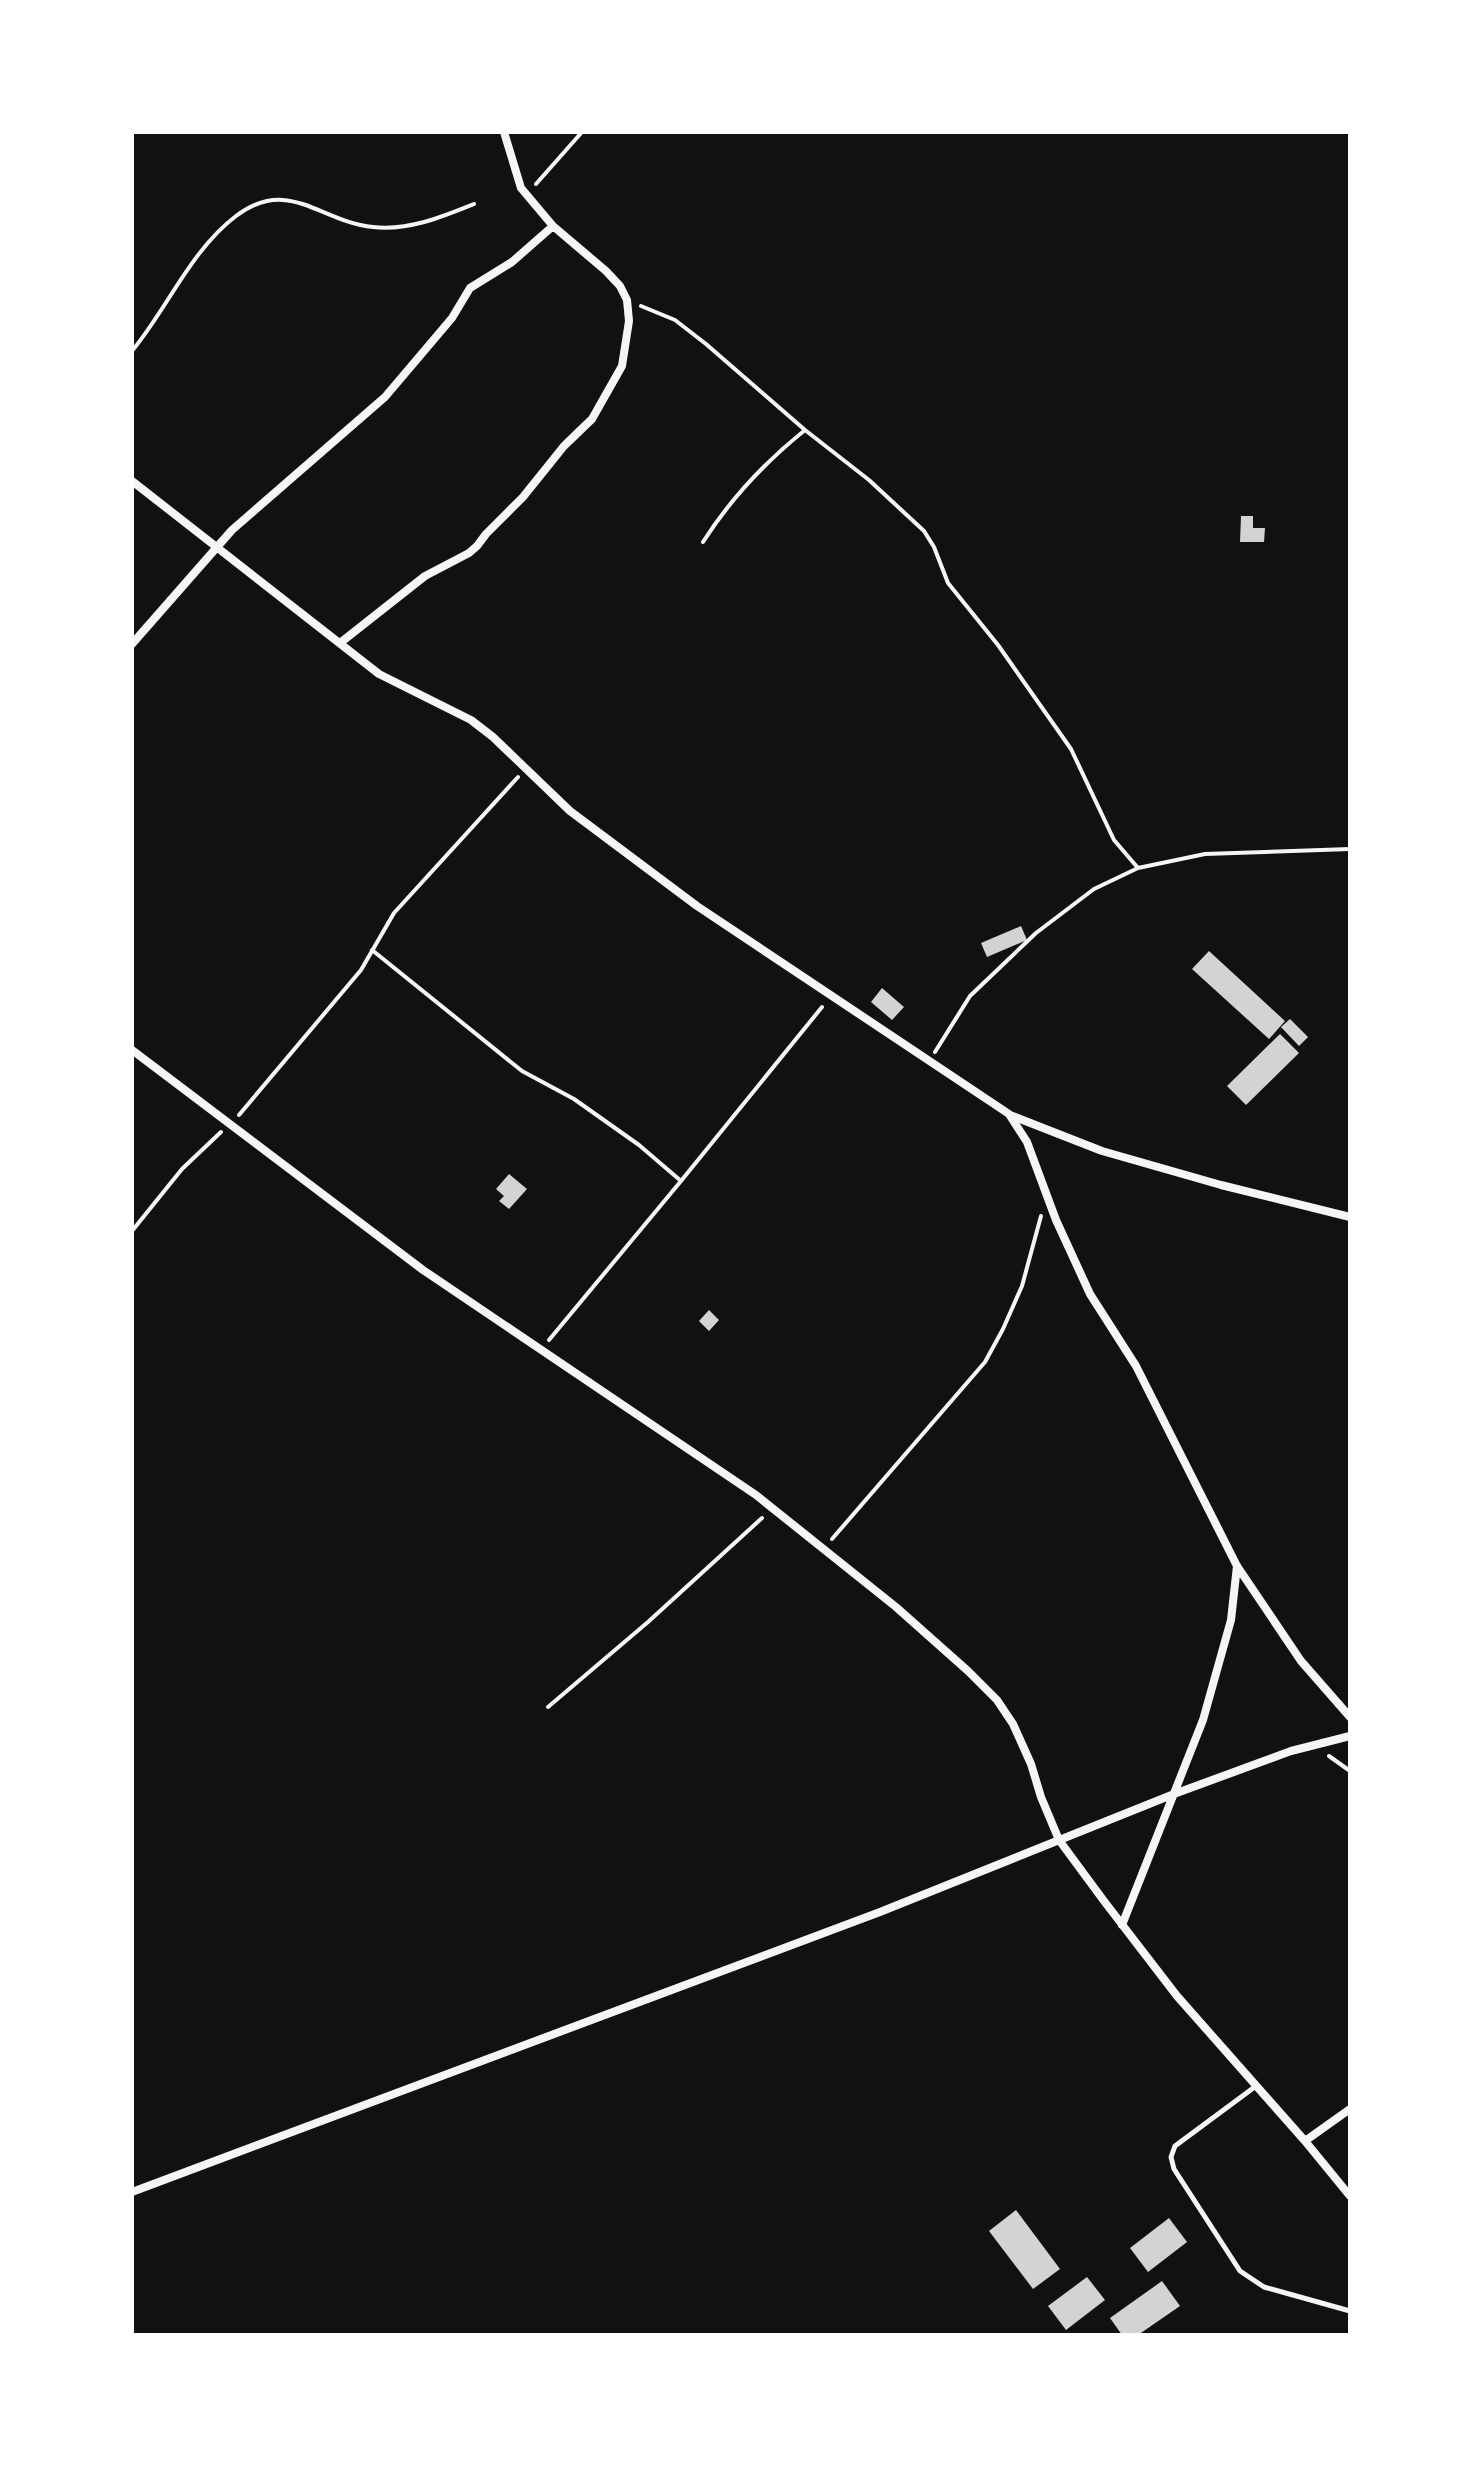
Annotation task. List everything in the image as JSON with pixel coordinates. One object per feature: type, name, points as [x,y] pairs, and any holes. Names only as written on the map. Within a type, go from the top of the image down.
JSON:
[{"type":"street","points":[[340,643],[425,576],[469,553],[592,419],[622,366],[629,321],[627,300],[620,286],[553,226],[527,195],[516,177],[504,132]]},
{"type":"street","points":[[132,644],[216,546],[385,397],[452,318],[470,288],[512,262],[553,226]]},
{"type":"street","points":[[132,481],[379,674],[471,720],[570,811],[697,906],[1009,1114],[1102,1151],[1350,1217]]},
{"type":"street","points":[[132,1050],[423,1270],[542,1348],[773,1508],[896,1607],[997,1700],[1019,1737],[1059,1840],[1177,1996],[1350,2196]]},
{"type":"street","points":[[1009,1114],[1027,1142],[1070,1254],[1090,1294],[1136,1366],[1237,1566],[1301,1661],[1350,1717]]},
{"type":"street","points":[[1122,1925],[1203,1720],[1231,1620],[1237,1566]]},
{"type":"street","points":[[132,2192],[880,1912],[1174,1794],[1311,1746],[1350,1736]]},
{"type":"street","points":[[1305,2141],[1350,2109]]},
{"type":"lane","points":[[1256,2086],[1175,2146],[1171,2157],[1174,2169],[1240,2271],[1264,2287],[1350,2311]]},
{"type":"path","points":[[527,195],[582,132]]},
{"type":"path","points":[[132,351],[205,248],[234,217],[256,204],[274,199],[288,200],[307,204],[344,221],[374,227],[426,223],[474,204]]},
{"type":"path","points":[[627,300],[675,320],[706,344],[805,430],[869,480],[924,531],[948,583],[998,645],[1071,749],[1114,840],[1138,868]]},
{"type":"path","points":[[703,542],[751,479],[805,430]]},
{"type":"path","points":[[132,1231],[182,1169],[231,1123],[294,1052],[361,970],[394,913],[525,769]]},
{"type":"path","points":[[930,1061],[970,996],[1036,933],[1094,889],[1138,868],[1205,854],[1350,849]]},
{"type":"path","points":[[372,950],[522,1071],[574,1099],[639,1145],[681,1181]]},
{"type":"path","points":[[542,1348],[831,996]]},
{"type":"path","points":[[824,1548],[985,1362],[1022,1286],[1046,1194]]},
{"type":"path","points":[[548,1707],[660,1612],[773,1508]]},
{"type":"path","points":[[1311,1746],[1350,1771]]},
{"type":"building","points":[[1241,516],[1253,516],[1253,528],[1265,528],[1264,542],[1240,542]]},
{"type":"building","points":[[1021,926],[1027,940],[987,957],[981,943]]},
{"type":"building","points":[[1209,951],[1285,1021],[1269,1039],[1192,969]]},
{"type":"building","points":[[882,988],[904,1007],[892,1020],[871,1002]]},
{"type":"building","points":[[1290,1019],[1308,1037],[1299,1046],[1281,1027]]},
{"type":"building","points":[[1280,1034],[1299,1053],[1246,1105],[1227,1086]]},
{"type":"building","points":[[509,1174],[527,1189],[509,1209],[499,1201],[504,1196],[496,1189]]},
{"type":"building","points":[[709,1310],[719,1320],[709,1331],[699,1321]]},
{"type":"building","points":[[1016,2210],[1060,2269],[1033,2289],[989,2231]]},
{"type":"building","points":[[1169,2218],[1187,2242],[1148,2272],[1130,2248]]},
{"type":"building","points":[[1087,2277],[1105,2300],[1066,2330],[1048,2306]]},
{"type":"building","points":[[1162,2281],[1180,2306],[1138,2335],[1122,2335],[1110,2318]]}]
